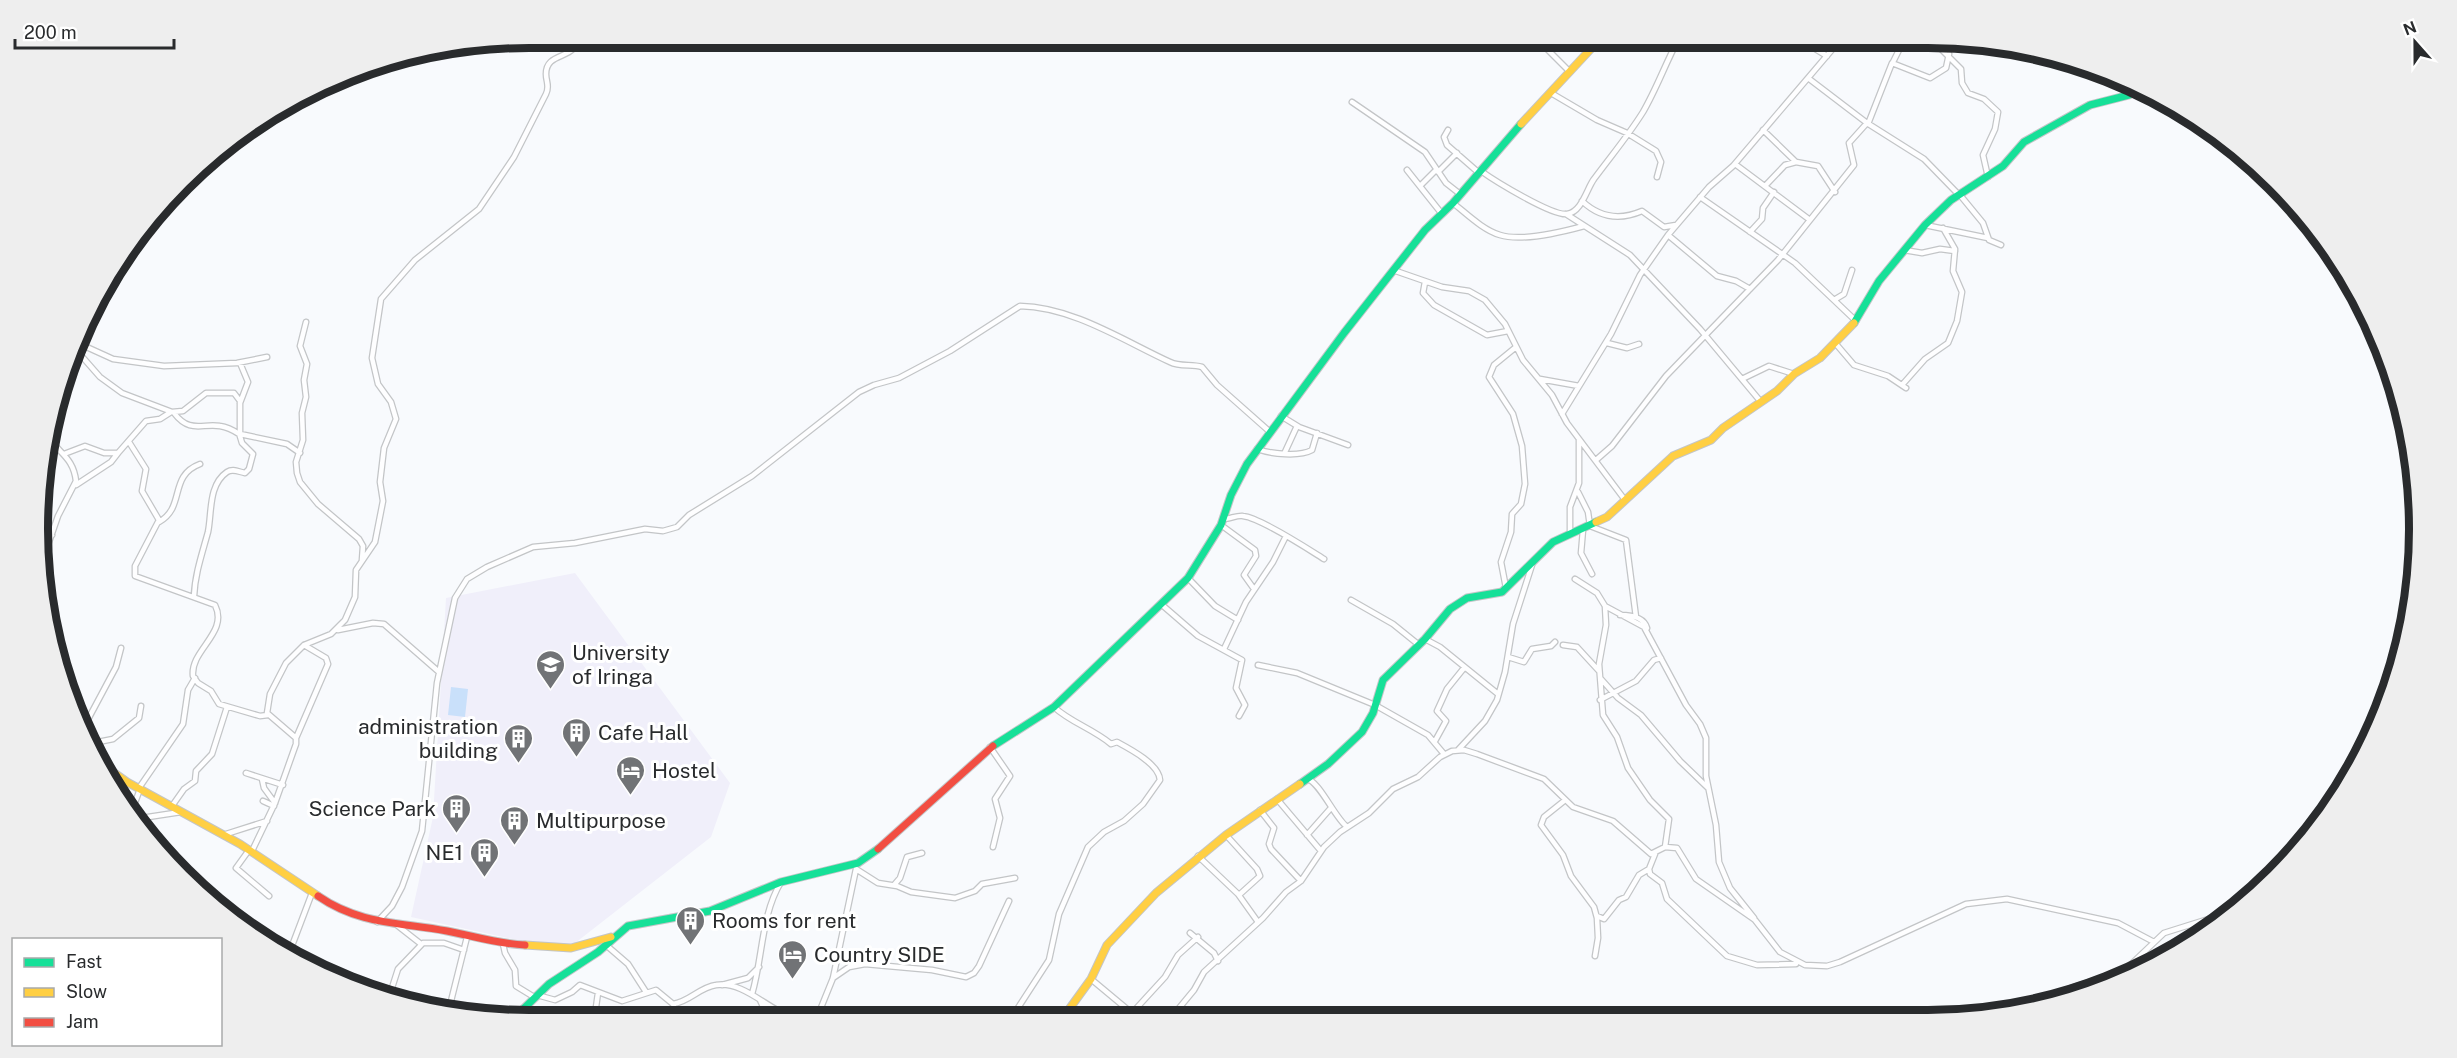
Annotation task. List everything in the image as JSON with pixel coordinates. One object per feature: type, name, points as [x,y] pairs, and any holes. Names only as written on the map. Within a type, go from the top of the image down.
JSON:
[{"type":"street","points":[[336,631],[345,620],[354,601],[354,576],[375,542],[383,501],[380,482],[383,452],[396,419],[392,402],[378,384],[372,358],[372,345],[378,331],[381,299],[415,260],[477,212],[491,194],[514,157],[548,89],[546,74],[550,62],[576,48]]},
{"type":"street","points":[[1546,48],[1570,72]]},
{"type":"street","points":[[522,1010],[536,996],[634,923],[679,918],[710,911],[781,882],[857,866],[909,824],[990,747],[1054,707],[1188,578],[1223,522],[1238,480],[1281,416],[1422,233],[1453,203],[1592,48]]},
{"type":"street","points":[[1566,214],[1582,201],[1594,179],[1618,151],[1627,133],[1643,112],[1674,48]]},
{"type":"street","points":[[1814,48],[1827,56]]},
{"type":"street","points":[[1562,414],[1607,343],[1644,270],[1668,235],[1700,197],[1735,164],[1834,48]]},
{"type":"street","points":[[1596,460],[1612,446],[1666,376],[1778,260],[1854,165],[1849,143],[1867,123],[1900,48]]},
{"type":"street","points":[[1942,48],[1962,70],[1962,83],[1968,93],[1984,99],[1998,112],[1995,129],[1983,155],[1988,177]]},
{"type":"street","points":[[1893,62],[1928,78],[1946,68],[1949,54]]},
{"type":"street","points":[[1808,78],[1867,123],[1930,163],[1983,223],[1988,238]]},
{"type":"street","points":[[1551,93],[1597,120],[1627,133],[1659,154],[1660,167],[1657,177]]},
{"type":"street","points":[[1069,1010],[1091,979],[1111,940],[1156,893],[1226,835],[1328,764],[1362,732],[1373,713],[1383,680],[1425,639],[1450,609],[1476,595],[1499,593],[1532,565],[1553,542],[1607,517],[1673,456],[1711,440],[1777,391],[1794,374],[1820,358],[1856,321],[1879,281],[1926,225],[1959,195],[1988,177],[2028,140],[2094,103],[2130,93]]},
{"type":"street","points":[[1352,102],[1425,152],[1437,171],[1460,194]]},
{"type":"street","points":[[1448,130],[1445,142],[1480,172],[1510,190],[1566,214],[1625,251],[1706,336],[1761,402]]},
{"type":"street","points":[[1763,130],[1796,162]]},
{"type":"street","points":[[1421,185],[1457,153]]},
{"type":"street","points":[[1765,186],[1785,165],[1796,162],[1818,166],[1834,192]]},
{"type":"street","points":[[1735,164],[1810,220]]},
{"type":"street","points":[[1407,170],[1442,213]]},
{"type":"street","points":[[1750,232],[1762,219],[1762,208],[1774,192]]},
{"type":"street","points":[[1700,197],[1777,251],[1856,321]]},
{"type":"street","points":[[1582,201],[1598,211],[1616,217],[1632,216],[1642,211],[1664,227],[1676,225]]},
{"type":"street","points":[[1453,203],[1501,236],[1545,235],[1584,226]]},
{"type":"street","points":[[1926,225],[1988,238],[2001,245]]},
{"type":"street","points":[[1836,344],[1854,365],[1882,374],[1904,387],[1925,359],[1948,343],[1958,321],[1962,292],[1953,271],[1955,251],[1943,228]]},
{"type":"street","points":[[1668,235],[1718,276],[1736,281],[1750,289]]},
{"type":"street","points":[[1904,250],[1922,253],[1940,249],[1955,251]]},
{"type":"street","points":[[1777,251],[1778,260]]},
{"type":"street","points":[[1393,270],[1425,282],[1478,295],[1496,311],[1523,360],[1540,379],[1562,414],[1625,500]]},
{"type":"street","points":[[1834,300],[1844,294],[1852,270]]},
{"type":"street","points":[[1425,282],[1424,295],[1440,309],[1486,335],[1508,331]]},
{"type":"street","points":[[377,922],[392,906],[402,887],[422,831],[439,672],[455,597],[467,579],[476,573],[536,546],[570,544],[640,530],[663,531],[677,526],[691,513],[716,501],[752,476],[859,392],[899,378],[950,351],[1018,307],[1036,307],[1061,313],[1139,345],[1173,363],[1202,368],[1217,385],[1258,418],[1270,432]]},
{"type":"street","points":[[306,322],[300,346],[307,367],[304,380],[306,399],[302,417],[303,440],[296,464],[300,482],[318,504],[356,536],[363,546],[362,560]]},
{"type":"street","points":[[1607,343],[1628,348],[1640,344]]},
{"type":"street","points":[[85,346],[113,359],[164,366],[240,363],[267,357]]},
{"type":"street","points":[[1506,588],[1502,562],[1511,532],[1512,514],[1521,504],[1525,484],[1522,446],[1513,414],[1489,377],[1494,365],[1516,347]]},
{"type":"street","points":[[81,355],[100,377],[118,390],[173,412],[178,418],[199,428],[223,426],[239,433],[287,444],[300,453]]},
{"type":"street","points":[[194,596],[195,578],[207,533],[214,491],[226,472],[233,470],[245,473],[251,465],[253,454],[242,442],[239,433],[240,403],[248,382],[240,363]]},
{"type":"street","points":[[1742,379],[1769,366],[1794,374]]},
{"type":"street","points":[[1540,379],[1579,386]]},
{"type":"street","points":[[49,545],[58,516],[76,484],[111,462],[147,420],[160,419],[173,412],[183,411],[207,393],[230,392],[237,396],[240,403]]},
{"type":"street","points":[[1281,416],[1297,426],[1348,445]]},
{"type":"street","points":[[1285,452],[1297,426]]},
{"type":"street","points":[[1257,449],[1271,454],[1310,452],[1317,433]]},
{"type":"street","points":[[1570,534],[1570,507],[1578,492],[1579,438]]},
{"type":"street","points":[[129,442],[146,469],[141,489],[159,522]]},
{"type":"street","points":[[64,454],[85,446],[105,453],[118,453]]},
{"type":"street","points":[[55,447],[73,466],[76,484]]},
{"type":"street","points":[[200,464],[182,477],[174,509],[159,522],[135,566],[135,576],[213,603],[218,613],[213,637],[195,663],[193,672],[195,678],[211,691],[217,703],[260,716],[268,715]]},
{"type":"street","points":[[1578,492],[1587,509],[1581,555],[1592,574]]},
{"type":"street","points":[[1223,522],[1243,516],[1286,536],[1324,560]]},
{"type":"street","points":[[1223,522],[1255,550],[1256,556],[1244,575],[1254,589]]},
{"type":"street","points":[[1586,528],[1626,540],[1636,617]]},
{"type":"street","points":[[48,533],[52,536]]},
{"type":"street","points":[[1224,649],[1254,589],[1273,562],[1286,536]]},
{"type":"street","points":[[1177,1010],[1194,990],[1204,972],[1258,922],[1286,892],[1301,881],[1321,851],[1346,826],[1369,813],[1393,789],[1421,775],[1444,754],[1458,750],[1485,721],[1499,692],[1513,624],[1532,565]]},
{"type":"street","points":[[1188,578],[1215,606],[1238,620]]},
{"type":"street","points":[[1575,579],[1597,593],[1605,606],[1618,615],[1644,626],[1648,631],[1704,732],[1708,788],[1716,825],[1719,862],[1730,888],[1780,952],[1799,963]]},
{"type":"street","points":[[1351,600],[1393,624],[1419,645]]},
{"type":"street","points":[[1161,604],[1198,636],[1224,649],[1242,662],[1236,684],[1245,705],[1239,716]]},
{"type":"street","points":[[1605,606],[1606,626],[1600,648],[1599,672],[1603,715],[1617,737],[1628,768],[1650,800],[1669,819],[1665,847]]},
{"type":"street","points":[[1618,615],[1636,617],[1647,625],[1648,631]]},
{"type":"street","points":[[296,738],[268,715],[266,706],[280,670],[304,645],[336,631],[373,623],[384,624],[439,672]]},
{"type":"street","points":[[1425,639],[1440,646],[1464,668],[1499,692]]},
{"type":"street","points":[[1508,657],[1524,662],[1532,649],[1551,646],[1555,642]]},
{"type":"street","points":[[269,896],[236,868],[250,850],[275,805],[296,738],[328,664],[327,658],[304,645]]},
{"type":"street","points":[[1563,645],[1577,647],[1599,672]]},
{"type":"street","points":[[88,720],[116,668],[121,648]]},
{"type":"street","points":[[1600,700],[1636,681],[1654,660],[1661,658]]},
{"type":"street","points":[[1258,666],[1297,673],[1374,705],[1418,728],[1435,741],[1444,754]]},
{"type":"street","points":[[1435,741],[1446,720],[1437,711],[1439,703],[1464,668]]},
{"type":"street","points":[[135,804],[140,789],[170,747],[183,724],[188,690],[195,678]]},
{"type":"street","points":[[1600,678],[1641,715],[1680,761],[1708,788]]},
{"type":"street","points":[[97,740],[116,737],[139,718],[141,706]]},
{"type":"street","points":[[172,806],[184,789],[195,781],[196,771],[212,754],[227,707]]},
{"type":"street","points":[[1017,1010],[1049,960],[1059,914],[1090,844],[1143,804],[1160,780],[1154,767],[1128,749],[1119,743],[1110,743],[1084,725],[1067,719],[1054,707]]},
{"type":"street","points":[[990,747],[1010,776],[995,799],[1000,818],[993,847]]},
{"type":"street","points":[[1458,750],[1502,762],[1544,778],[1564,801],[1579,810],[1613,821],[1647,851],[1655,854]]},
{"type":"street","points":[[114,772],[250,850],[312,893],[345,912],[377,922],[446,931],[503,944],[571,948],[591,945],[616,935]]},
{"type":"street","points":[[246,773],[283,785]]},
{"type":"street","points":[[262,779],[263,786],[275,805]]},
{"type":"street","points":[[1306,779],[1316,783],[1330,809],[1346,826]]},
{"type":"street","points":[[1276,799],[1321,851]]},
{"type":"street","points":[[263,801],[275,805]]},
{"type":"street","points":[[1564,801],[1544,816],[1540,825],[1563,855],[1571,876],[1591,902],[1597,916],[1598,938],[1595,956]]},
{"type":"street","points":[[1307,835],[1330,809]]},
{"type":"street","points":[[1260,810],[1274,828],[1269,843],[1270,849],[1301,881]]},
{"type":"street","points":[[144,818],[181,812]]},
{"type":"street","points":[[223,835],[267,821]]},
{"type":"street","points":[[1226,835],[1257,869],[1260,876],[1239,895]]},
{"type":"street","points":[[1597,916],[1603,920],[1619,900],[1626,897],[1639,875],[1649,869],[1655,854],[1665,847],[1677,848],[1696,879],[1755,921]]},
{"type":"street","points":[[894,885],[900,878],[907,857],[922,853]]},
{"type":"street","points":[[1198,856],[1239,895],[1258,922]]},
{"type":"street","points":[[857,866],[878,883],[894,885],[910,892],[955,898],[975,891],[982,884],[1015,878]]},
{"type":"street","points":[[820,1010],[833,978],[857,866]]},
{"type":"street","points":[[1649,869],[1652,877],[1662,884],[1667,899],[1727,956],[1757,965],[1832,964],[1966,904],[2007,899],[2118,923],[2154,942]]},
{"type":"street","points":[[752,994],[760,966],[766,917],[781,882]]},
{"type":"street","points":[[291,948],[312,893]]},
{"type":"street","points":[[833,978],[849,967],[865,964],[932,970],[966,977],[974,973],[979,966],[1009,901]]},
{"type":"street","points":[[2137,962],[2164,933],[2210,918]]},
{"type":"street","points":[[398,926],[421,944]]},
{"type":"street","points":[[1190,933],[1216,955],[1218,961]]},
{"type":"street","points":[[450,1003],[467,937]]},
{"type":"street","points":[[1131,1010],[1165,977],[1178,955],[1198,938]]},
{"type":"street","points":[[391,990],[398,969],[421,944],[434,942],[464,950]]},
{"type":"street","points":[[503,944],[515,970],[516,986],[536,996],[555,1000],[572,992],[578,985],[622,1001],[646,992],[659,991],[673,1004],[675,1010]]},
{"type":"street","points":[[606,945],[628,964],[646,992]]},
{"type":"street","points":[[673,1004],[689,999],[710,986],[748,978],[760,966]]},
{"type":"street","points":[[1091,979],[1129,1010]]},
{"type":"street","points":[[722,985],[752,994],[777,1010]]},
{"type":"street","points":[[598,993],[596,1006],[598,1010]]},
{"type":"street","points":[[760,999],[765,1010]]},
{"type":"shaded area","name":"University of Iringa","points":[[575,573],[730,783],[711,837],[570,947],[522,941],[411,917],[433,817],[446,598]]},
{"type":"shaded area","points":[[451,687],[468,689],[465,717],[448,715]]},
{"type":"traffic: fast","points":[[1854,323],[1879,281],[1925,225],[1951,200],[2003,166],[2024,142],[2090,105],[2130,93]]},
{"type":"traffic: fast","points":[[993,746],[1054,707],[1188,578],[1221,525],[1231,495],[1247,464],[1344,333],[1425,230],[1453,203],[1521,124]]},
{"type":"traffic: fast","points":[[1300,784],[1328,764],[1362,732],[1373,713],[1383,680],[1425,639],[1450,609],[1467,598],[1502,592],[1553,542],[1596,522]]},
{"type":"traffic: fast","points":[[522,1010],[549,984],[598,952],[628,926],[710,911],[781,882],[858,863],[878,849]]},
{"type":"traffic: slow","points":[[1521,124],[1592,48]]},
{"type":"traffic: slow","points":[[1596,522],[1607,517],[1673,456],[1711,440],[1723,428],[1777,391],[1794,374],[1820,358],[1854,323]]},
{"type":"traffic: slow","points":[[114,772],[240,844],[318,896]]},
{"type":"traffic: slow","points":[[1069,1010],[1091,979],[1107,945],[1156,893],[1226,835],[1300,784]]},
{"type":"traffic: slow","points":[[525,945],[571,948],[611,937]]},
{"type":"traffic: jam","points":[[878,849],[993,746]]},
{"type":"traffic: jam","points":[[318,896],[349,912],[381,921],[525,945]]},
{"type":"place","name":"University of Iringa","points":[[551,690]]},
{"type":"place","name":"Cafe Hall","points":[[577,758]]},
{"type":"place","name":"administration building","points":[[519,764]]},
{"type":"place","name":"Hostel","points":[[631,796]]},
{"type":"place","name":"Science Park","points":[[457,834]]},
{"type":"place","name":"Multipurpose","points":[[515,846]]},
{"type":"place","name":"NE1","points":[[484,878]]},
{"type":"place","name":"Rooms for rent","points":[[691,946]]},
{"type":"place","name":"Country SIDE","points":[[793,980]]}]
